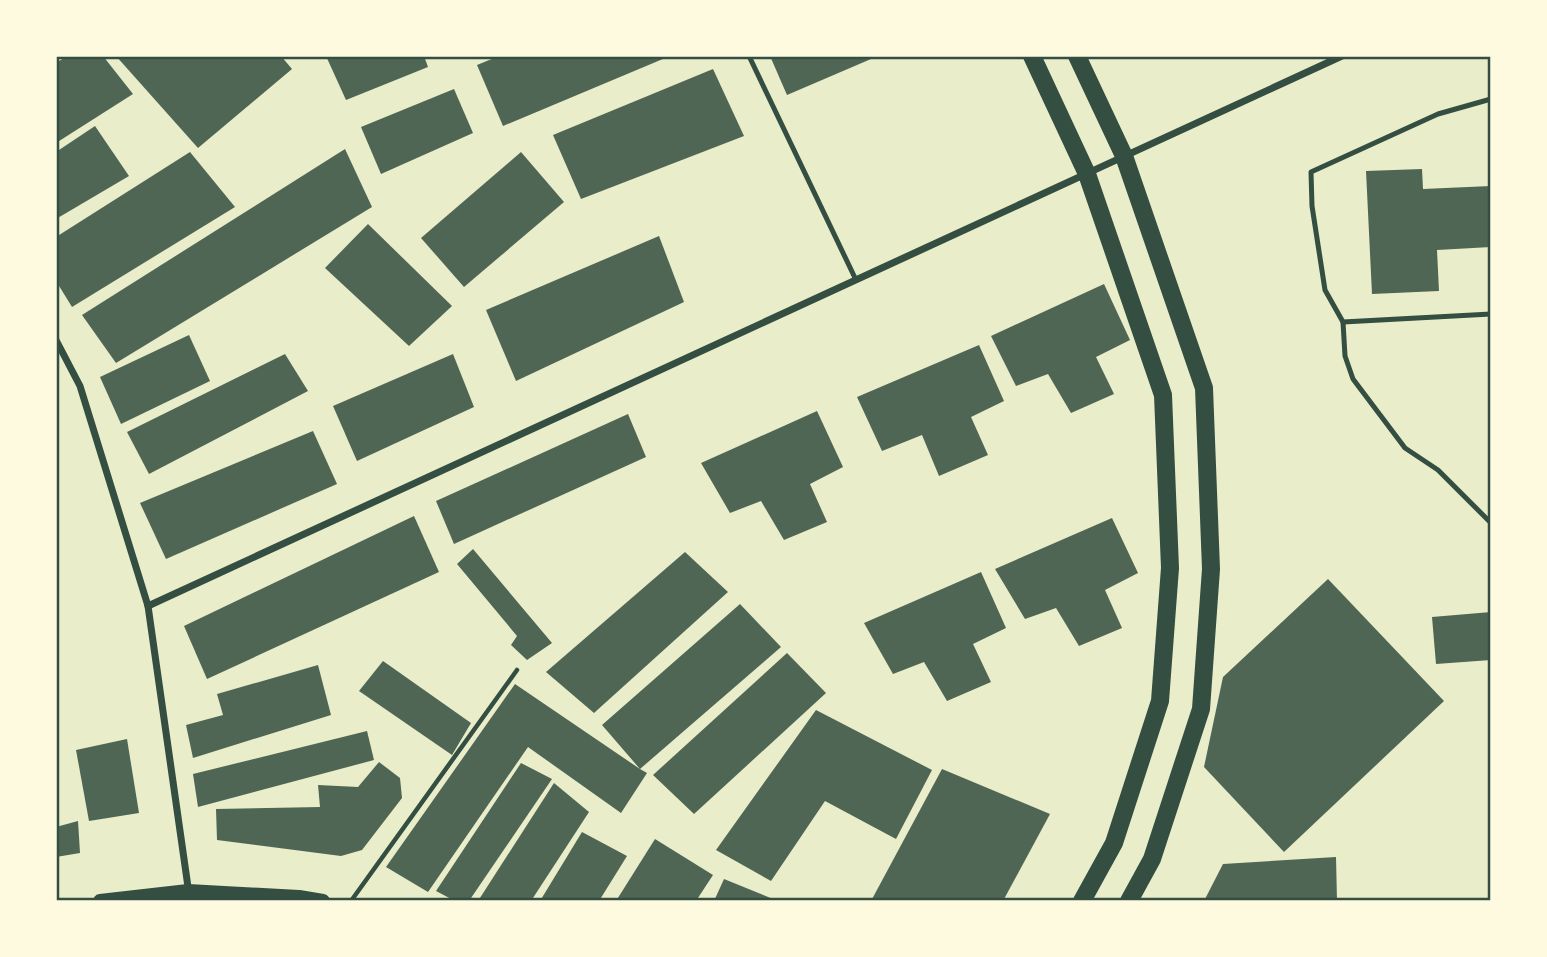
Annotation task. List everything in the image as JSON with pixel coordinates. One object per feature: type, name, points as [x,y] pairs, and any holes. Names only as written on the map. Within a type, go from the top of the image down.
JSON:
[{"type":"main road","points":[[1032,56],[1087,174],[1163,395],[1170,568],[1160,701],[1114,843],[1082,901]]},
{"type":"main road","points":[[1077,56],[1124,156],[1204,388],[1211,569],[1201,709],[1152,859],[1129,901]]},
{"type":"main road","points":[[100,901],[189,896],[299,897],[323,901]]},
{"type":"street","points":[[148,606],[1342,56]]},
{"type":"street","points":[[56,340],[80,386],[148,606],[189,896]]},
{"type":"lane","points":[[749,56],[856,279]]},
{"type":"lane","points":[[1491,99],[1438,114],[1311,172],[1312,205],[1325,290],[1343,322],[1345,356],[1353,379],[1405,447],[1438,470],[1491,523]]},
{"type":"lane","points":[[1343,322],[1491,314]]},
{"type":"path","points":[[351,901],[517,670]]},
{"type":"building","points":[[67,56],[103,56],[133,94],[56,143],[56,63]]},
{"type":"building","points":[[116,56],[281,56],[292,69],[198,148]]},
{"type":"building","points":[[326,56],[424,56],[428,67],[346,100]]},
{"type":"building","points":[[499,56],[670,56],[503,126],[477,65]]},
{"type":"building","points":[[770,56],[878,56],[787,95]]},
{"type":"building","points":[[713,69],[744,136],[581,199],[553,135]]},
{"type":"building","points":[[454,89],[473,133],[381,174],[361,127]]},
{"type":"building","points":[[95,126],[129,176],[56,219],[56,152]]},
{"type":"building","points":[[345,149],[372,207],[116,363],[82,315]]},
{"type":"building","points":[[190,152],[235,207],[72,307],[56,281],[56,237]]},
{"type":"building","points":[[521,152],[564,202],[464,287],[421,238]]},
{"type":"building","points":[[1422,169],[1423,189],[1491,186],[1491,247],[1437,250],[1439,291],[1372,294],[1366,171]]},
{"type":"building","points":[[368,224],[452,306],[409,346],[325,268]]},
{"type":"building","points":[[659,236],[684,302],[516,381],[486,310]]},
{"type":"building","points":[[1104,284],[1130,340],[1096,357],[1114,394],[1071,413],[1048,374],[1016,386],[991,336]]},
{"type":"building","points":[[189,335],[210,381],[121,424],[100,377]]},
{"type":"building","points":[[979,345],[1004,401],[971,417],[988,455],[939,476],[922,435],[882,451],[857,397]]},
{"type":"building","points":[[285,354],[308,391],[149,474],[127,432]]},
{"type":"building","points":[[453,354],[474,407],[357,461],[333,406]]},
{"type":"building","points":[[817,411],[843,467],[810,484],[827,522],[784,540],[761,501],[730,513],[701,463]]},
{"type":"building","points":[[628,414],[646,457],[454,544],[436,501]]},
{"type":"building","points":[[313,431],[337,484],[166,559],[140,503]]},
{"type":"building","points":[[414,516],[439,572],[207,679],[184,626]]},
{"type":"building","points":[[1112,518],[1138,573],[1105,590],[1122,628],[1079,646],[1056,608],[1025,619],[995,569]]},
{"type":"building","points":[[473,549],[552,643],[527,660],[511,645],[517,636],[457,564]]},
{"type":"building","points":[[685,552],[728,592],[594,713],[546,672]]},
{"type":"building","points":[[981,572],[1006,628],[973,644],[991,682],[947,701],[924,662],[893,674],[864,623]]},
{"type":"building","points":[[1328,579],[1444,701],[1284,852],[1204,767],[1223,677]]},
{"type":"building","points":[[740,604],[781,647],[640,769],[602,725]]},
{"type":"building","points":[[1491,612],[1491,660],[1436,664],[1432,617]]},
{"type":"building","points":[[787,653],[826,693],[694,814],[653,775]]},
{"type":"building","points":[[383,661],[471,723],[452,755],[359,691]]},
{"type":"building","points":[[318,665],[331,715],[193,758],[186,725],[223,715],[217,694]]},
{"type":"building","points":[[515,684],[647,773],[621,813],[528,747],[428,892],[386,867]]},
{"type":"building","points":[[816,710],[932,770],[896,839],[825,801],[771,881],[716,850]]},
{"type":"building","points":[[367,731],[374,760],[198,807],[193,774]]},
{"type":"building","points":[[127,739],[139,813],[89,821],[76,750]]},
{"type":"building","points":[[379,762],[400,778],[402,798],[362,850],[341,856],[217,840],[216,809],[320,807],[318,785],[358,787]]},
{"type":"building","points":[[521,763],[552,779],[469,901],[455,901],[436,891]]},
{"type":"building","points":[[942,769],[1050,814],[1003,901],[871,901]]},
{"type":"building","points":[[554,783],[589,812],[531,901],[478,901]]},
{"type":"building","points":[[78,821],[80,853],[56,857],[56,827]]},
{"type":"building","points":[[582,832],[627,856],[599,901],[540,901]]},
{"type":"building","points":[[655,839],[713,875],[696,901],[616,901]]},
{"type":"building","points":[[1336,857],[1337,901],[1204,901],[1223,864]]},
{"type":"building","points":[[724,879],[778,901],[714,901]]}]
